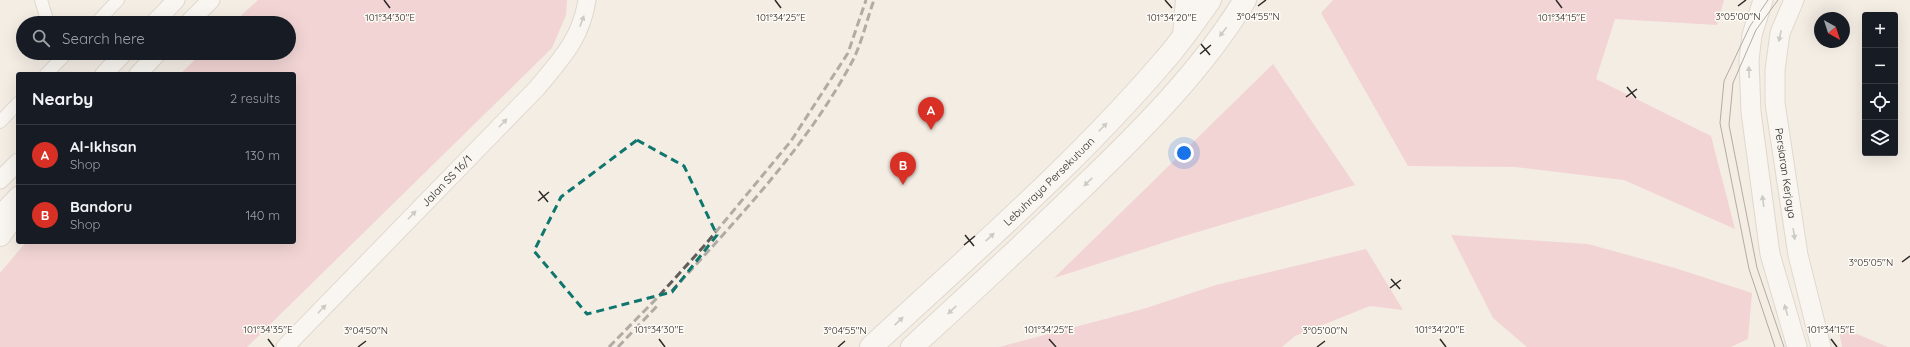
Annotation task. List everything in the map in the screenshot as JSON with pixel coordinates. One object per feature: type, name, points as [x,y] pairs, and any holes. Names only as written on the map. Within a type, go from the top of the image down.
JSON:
[{"type":"highway","points":[[1184,36],[1187,0]]},
{"type":"highway","name":"Lebuhraya Persekutuan","points":[[871,347],[1046,185],[1122,108],[1184,36],[1210,0]]},
{"type":"highway","points":[[912,347],[1061,208],[1142,129],[1185,81],[1233,20],[1245,0]]},
{"type":"highway","points":[[0,236],[16,211]]},
{"type":"main road","points":[[1763,0],[1752,34],[1749,60],[1751,112],[1770,254],[1797,347]]},
{"type":"main road","name":"Persiaran Kerjaya","points":[[1794,0],[1780,33],[1775,70],[1777,120],[1798,255],[1821,347]]},
{"type":"street","points":[[41,0],[46,16]]},
{"type":"street","points":[[103,16],[118,0]]},
{"type":"street","points":[[161,16],[176,0]]},
{"type":"street","points":[[195,16],[211,0]]},
{"type":"street","name":"Jalan SS 16/1","points":[[285,347],[537,88],[568,51],[584,20],[587,0]]},
{"type":"street","points":[[48,72],[57,60]]},
{"type":"street","points":[[106,72],[117,60]]},
{"type":"street","points":[[140,72],[151,60]]},
{"type":"street","points":[[0,122],[16,105]]},
{"type":"street","points":[[0,180],[16,164]]},
{"type":"street","points":[[0,214],[16,198]]},
{"type":"highlighted area","points":[[637,140],[684,166],[717,235],[672,292],[587,314],[534,251],[561,197]]},
{"type":"shaded area","points":[[258,0],[567,0],[566,15],[552,48],[247,347],[0,347],[0,273],[24,244],[296,244],[296,72],[182,72],[195,60],[296,60],[296,16],[241,16]]},
{"type":"shaded area","points":[[1333,0],[1724,0],[1717,25],[1615,19],[1596,79],[1711,136],[1735,229],[1624,180],[1515,167],[1408,166],[1321,13]]},
{"type":"shaded area","points":[[1273,64],[1355,185],[1181,237],[1054,278]]},
{"type":"shaded area","points":[[1451,235],[1588,244],[1675,268],[1752,293],[1748,339],[1731,347],[1527,347],[1493,318]]},
{"type":"shaded area","points":[[1366,249],[1403,310],[1370,306],[1295,336],[1282,347],[999,347],[1143,309],[1216,285]]},
{"type":"shaded area","points":[[1838,326],[1888,347],[1842,347]]},
{"type":"tram line","points":[[1768,0],[1750,26],[1724,81],[1720,123],[1749,269],[1775,347]]},
{"type":"tram line","points":[[1778,0],[1756,30],[1733,83],[1729,125],[1757,268],[1784,347]]},
{"type":"railway","points":[[609,347],[658,297],[705,245],[791,141],[848,53],[866,0]]},
{"type":"railway","points":[[672,291],[770,181],[814,123],[835,92],[853,60],[862,38],[874,0]]},
{"type":"railway","points":[[618,347],[659,304]]},
{"type":"place","name":"Al-Ikhsan","points":[[931,130]]},
{"type":"place","name":"Bandoru","points":[[903,185]]}]
